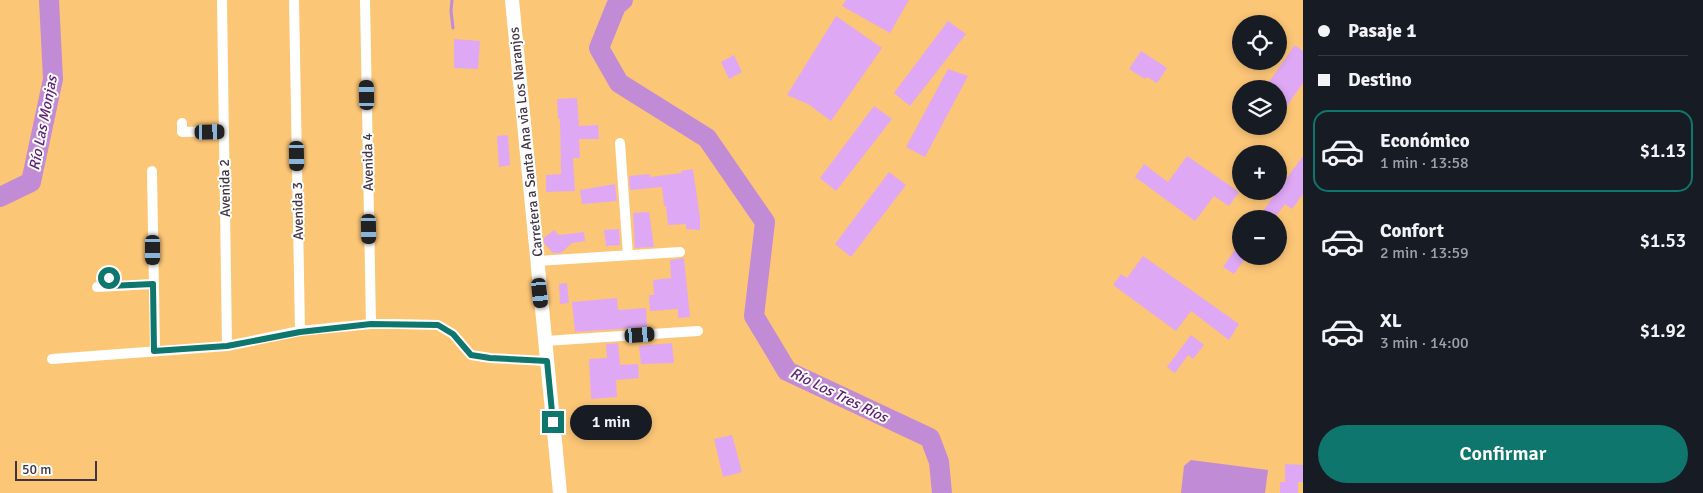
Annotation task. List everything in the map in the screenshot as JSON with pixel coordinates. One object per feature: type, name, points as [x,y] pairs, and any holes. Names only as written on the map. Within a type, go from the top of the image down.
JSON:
[{"type":"main road","name":"Carretera a Santa Ana via Los Naranjos","points":[[512,0],[560,493]]},
{"type":"street","name":"Avenida 2","points":[[222,0],[227,346]]},
{"type":"street","name":"Avenida 3","points":[[294,0],[300,332]]},
{"type":"street","name":"Avenida 4","points":[[366,0],[371,324]]},
{"type":"street","points":[[182,128],[224,131]]},
{"type":"street","points":[[620,143],[628,255]]},
{"type":"street","points":[[152,171],[158,183],[153,284],[154,351]]},
{"type":"street","points":[[537,261],[680,252]]},
{"type":"street","points":[[97,287],[109,282],[153,284]]},
{"type":"street","points":[[52,359],[227,346],[300,332],[371,324],[438,325],[453,334],[471,355],[547,361]]},
{"type":"street","points":[[545,341],[698,331]]},
{"type":"shaded area","points":[[0,0],[1303,0],[1303,493],[0,493]]},
{"type":"shaded area","points":[[1191,460],[1268,470],[1265,493],[1181,493],[1184,466]]},
{"type":"building","points":[[846,0],[909,0],[890,33],[842,6]]},
{"type":"building","points":[[836,16],[882,48],[831,121],[808,104],[787,95]]},
{"type":"building","points":[[948,21],[966,34],[910,106],[894,93]]},
{"type":"building","points":[[454,39],[480,41],[478,69],[454,68]]},
{"type":"building","points":[[1295,45],[1303,51],[1303,83],[1287,106],[1287,80],[1270,80],[1277,70],[1287,70],[1287,56]]},
{"type":"building","points":[[1141,51],[1167,68],[1157,83],[1147,77],[1145,79],[1129,69]]},
{"type":"building","points":[[734,55],[742,72],[729,79],[721,62]]},
{"type":"building","points":[[948,69],[968,76],[925,157],[906,147]]},
{"type":"building","points":[[577,98],[579,126],[598,125],[599,139],[579,139],[580,158],[573,158],[575,191],[546,192],[546,175],[561,174],[560,119],[558,119],[557,99]]},
{"type":"building","points":[[874,106],[892,119],[836,191],[820,178]]},
{"type":"building","points":[[508,135],[510,165],[499,167],[497,136]]},
{"type":"building","points":[[1187,156],[1232,187],[1233,200],[1229,206],[1214,196],[1195,221],[1135,177],[1144,164],[1168,182]]},
{"type":"building","points":[[1303,156],[1303,194],[1292,209],[1285,204],[1280,210],[1264,210],[1271,200],[1287,200],[1287,178]]},
{"type":"building","points":[[693,169],[700,230],[686,229],[686,224],[668,225],[662,187],[630,190],[629,176],[650,174],[650,177],[682,173],[681,171]]},
{"type":"building","points":[[889,172],[906,185],[851,257],[835,244]]},
{"type":"building","points":[[615,184],[617,201],[582,204],[580,190]]},
{"type":"building","points":[[649,212],[654,247],[635,248],[633,213]]},
{"type":"building","points":[[619,229],[620,245],[606,246],[604,230]]},
{"type":"building","points":[[554,230],[559,235],[584,232],[585,241],[572,243],[561,253],[553,253],[544,243],[544,238]]},
{"type":"building","points":[[1232,254],[1232,265],[1240,265],[1234,274],[1223,267]]},
{"type":"building","points":[[1143,256],[1239,324],[1229,340],[1191,311],[1176,331],[1113,285],[1121,274],[1127,278]]},
{"type":"building","points":[[684,258],[690,317],[678,318],[678,309],[650,311],[649,295],[654,295],[653,280],[671,278],[670,260]]},
{"type":"building","points":[[567,283],[569,303],[560,304],[559,284]]},
{"type":"building","points":[[617,298],[618,310],[646,308],[647,327],[575,332],[572,302]]},
{"type":"building","points":[[1191,335],[1204,345],[1193,359],[1188,355],[1175,373],[1167,367]]},
{"type":"building","points":[[618,343],[620,365],[638,364],[639,378],[616,380],[617,397],[591,399],[589,359],[607,358],[606,344]]},
{"type":"building","points":[[672,343],[674,363],[641,364],[639,346]]},
{"type":"building","points":[[732,435],[742,472],[723,477],[714,439]]},
{"type":"building","points":[[1285,464],[1303,465],[1303,482],[1298,482],[1298,493],[1280,493],[1280,482],[1285,482]]},
{"type":"waterway","name":"Río Las Monjas","points":[[0,197],[31,182],[53,79],[49,0]]},
{"type":"waterway","points":[[452,0],[453,28]]},
{"type":"waterway","name":"Río Los Tres Ríos","points":[[623,0],[616,6],[599,48],[619,83],[707,138],[765,222],[754,316],[787,371],[930,438],[939,462],[942,493]]},
{"type":"route","points":[[109,278],[109,286],[153,284],[154,351],[227,346],[300,332],[371,324],[438,325],[453,334],[471,355],[521,361],[547,361],[553,422]]}]
